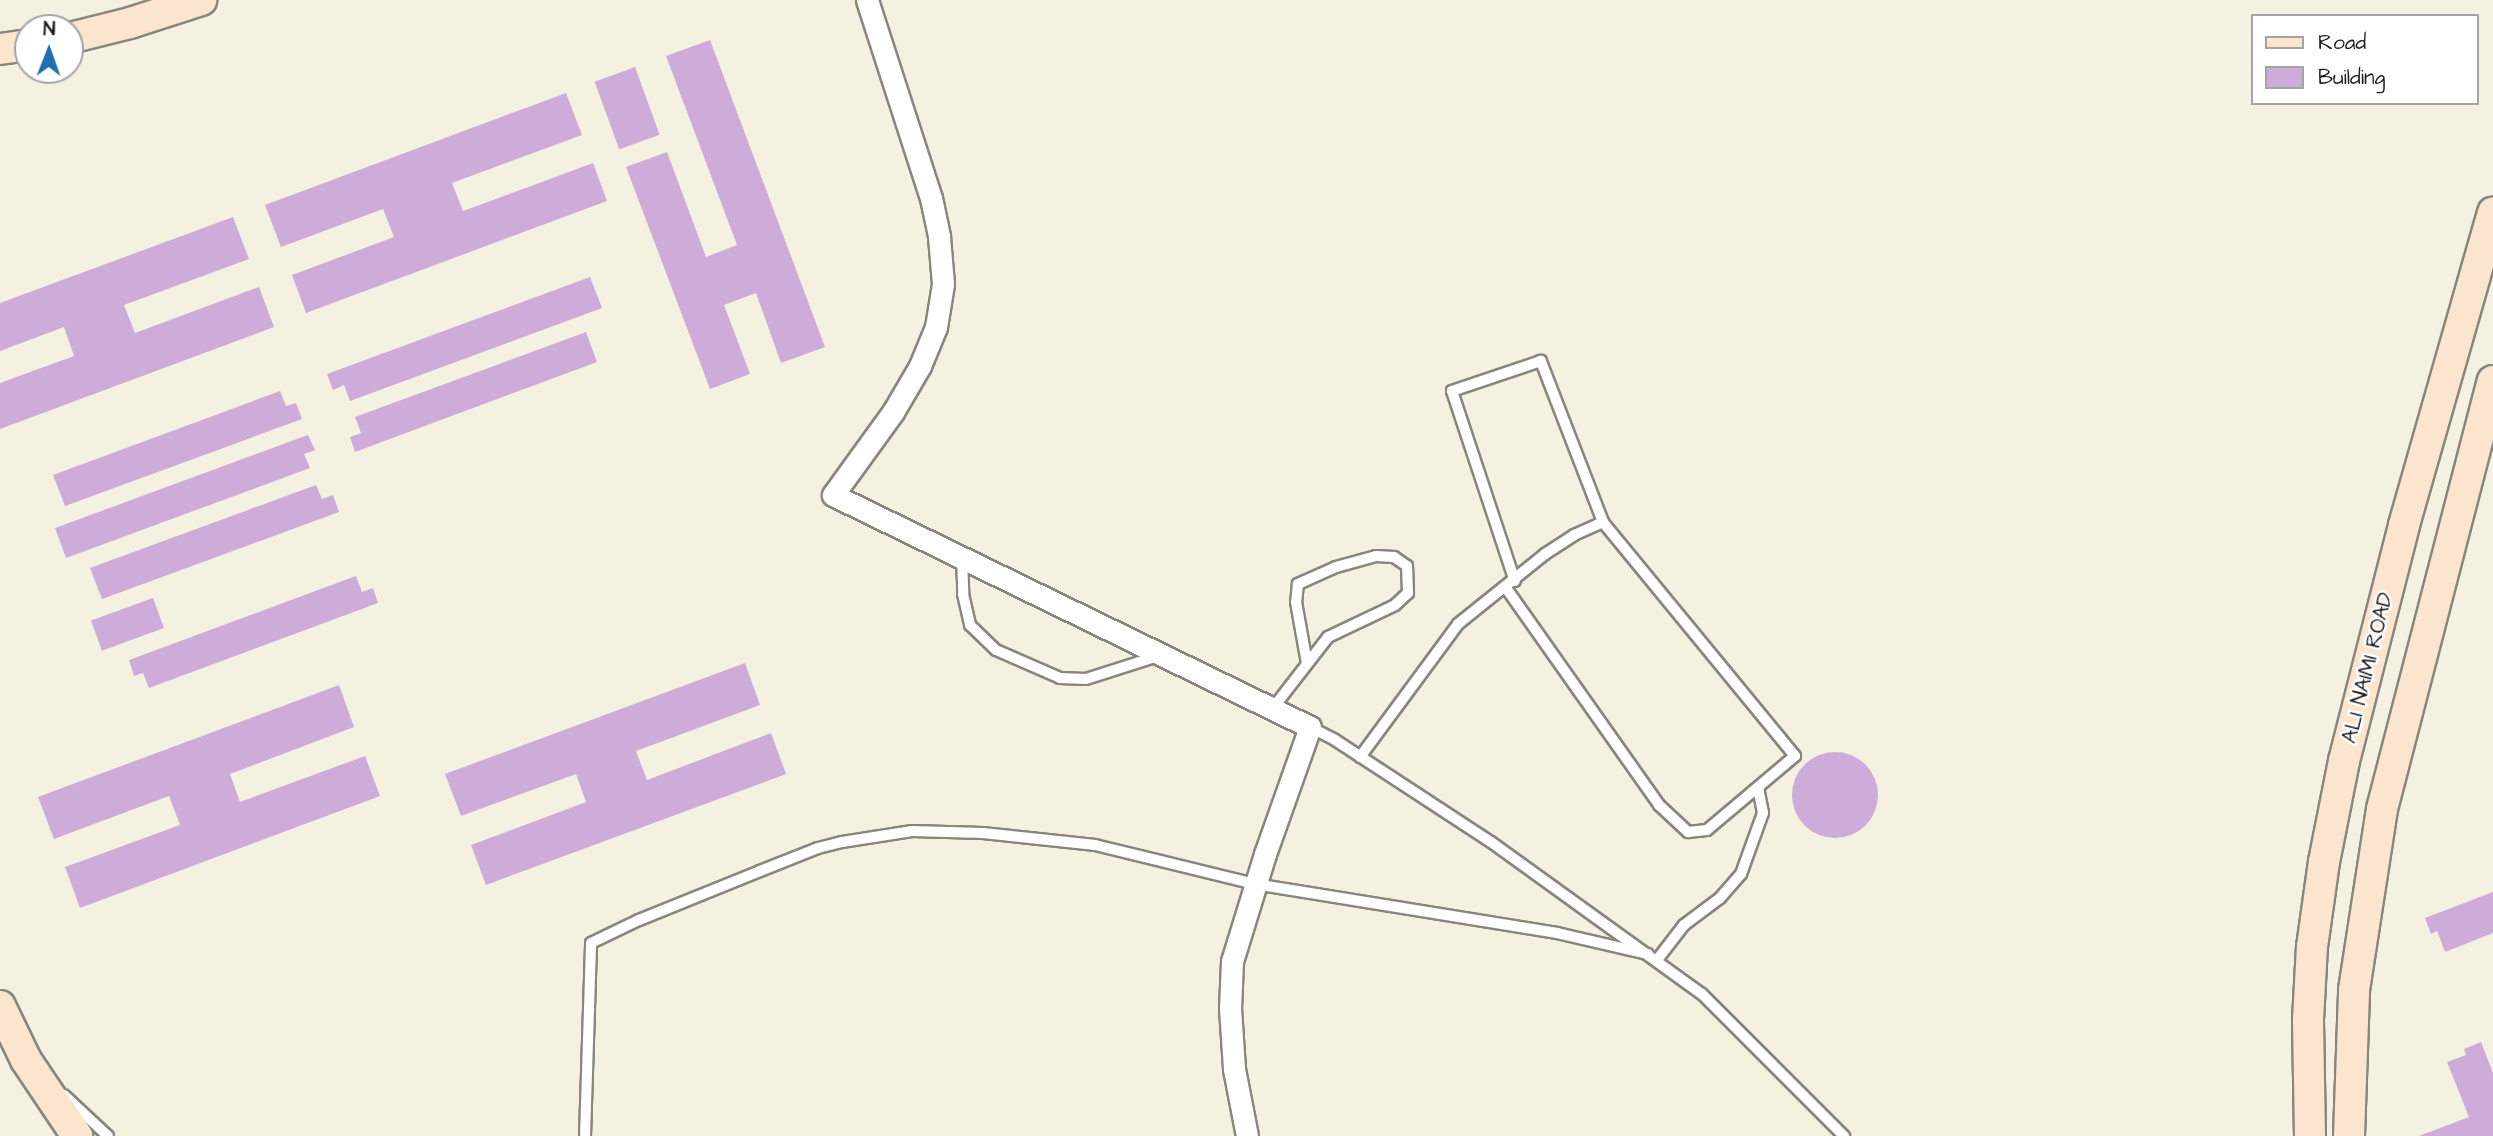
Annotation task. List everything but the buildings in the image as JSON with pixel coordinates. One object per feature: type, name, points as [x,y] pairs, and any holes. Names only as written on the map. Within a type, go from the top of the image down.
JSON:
[{"type":"main road","points":[[84,34],[201,0]]},
{"type":"main road","name":"ALI NAIMI ROAD","points":[[2310,1136],[2308,1020],[2312,947],[2324,862],[2344,761],[2404,525],[2493,212]]},
{"type":"main road","points":[[2349,1136],[2354,990],[2382,809],[2493,381]]},
{"type":"main road","points":[[0,1006],[26,1060],[76,1136]]},
{"type":"street","points":[[867,0],[931,198],[939,237],[943,284],[936,327],[920,366],[892,412],[833,495],[1310,727],[1255,884],[1233,961],[1230,1008],[1234,1069],[1247,1136]]},
{"type":"lane","points":[[1541,361],[1603,522],[1795,756],[1707,831],[1688,832],[1659,805],[1510,585],[1452,391],[1541,361]]},
{"type":"lane","points":[[1360,757],[1458,624],[1510,585],[1545,554],[1574,535],[1603,522]]},
{"type":"lane","points":[[962,556],[963,594],[970,625],[996,650],[1060,678],[1086,679],[1161,655]]},
{"type":"lane","points":[[1273,708],[1328,637],[1395,605],[1408,593],[1408,566],[1394,557],[1376,556],[1336,567],[1298,584],[1296,602],[1307,663]]},
{"type":"lane","points":[[1310,727],[1491,842],[1702,994],[1844,1136]]},
{"type":"lane","points":[[1653,957],[1684,926],[1720,898],[1741,874],[1763,813],[1759,787]]},
{"type":"lane","points":[[585,1136],[591,943],[639,920],[818,848],[912,831],[983,833],[1095,845],[1255,884],[1557,933],[1653,957]]},
{"type":"lane","points":[[26,1060],[108,1136]]}]
